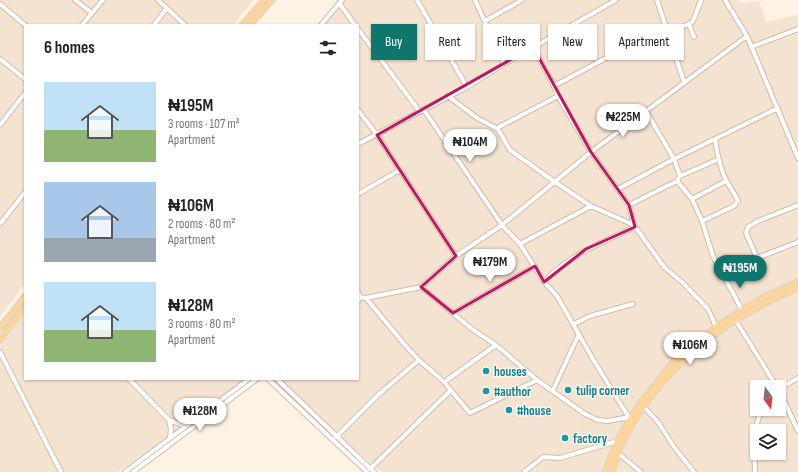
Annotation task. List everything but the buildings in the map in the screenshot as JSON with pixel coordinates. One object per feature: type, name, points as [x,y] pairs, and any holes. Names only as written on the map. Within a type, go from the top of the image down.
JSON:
[{"type":"main road","points":[[243,24],[264,0]]},
{"type":"main road","points":[[251,24],[272,0]]},
{"type":"main road","points":[[605,472],[617,441],[629,417],[673,362],[716,327],[742,310],[766,296],[798,282]]},
{"type":"main road","points":[[612,472],[618,453],[644,407],[664,381],[690,354],[736,321],[769,301],[798,288]]},
{"type":"main road","points":[[0,328],[24,297]]},
{"type":"main road","points":[[0,340],[24,308]]},
{"type":"street","points":[[75,0],[92,13]]},
{"type":"street","points":[[83,24],[103,0]]},
{"type":"street","points":[[158,0],[184,24]]},
{"type":"street","points":[[418,0],[466,87]]},
{"type":"street","points":[[475,0],[504,64]]},
{"type":"street","points":[[485,20],[522,0]]},
{"type":"street","points":[[540,43],[616,0]]},
{"type":"street","points":[[657,0],[665,24]]},
{"type":"street","points":[[684,26],[693,21],[701,0]]},
{"type":"street","points":[[725,0],[752,46],[798,158]]},
{"type":"street","points":[[322,24],[340,2],[354,24]]},
{"type":"street","points":[[0,4],[24,24]]},
{"type":"street","points":[[155,24],[167,8]]},
{"type":"street","points":[[689,24],[694,37]]},
{"type":"street","points":[[752,46],[798,29]]},
{"type":"street","points":[[359,30],[422,111],[502,225],[520,244],[544,282],[557,296],[594,361],[629,417],[608,421],[598,420],[585,414],[537,380],[496,345],[452,313],[421,287]]},
{"type":"street","points":[[359,299],[421,287],[456,256],[502,225],[591,152],[747,36]]},
{"type":"street","points":[[0,59],[24,78]]},
{"type":"street","points":[[554,86],[605,59]]},
{"type":"street","points":[[359,144],[466,87],[511,60]]},
{"type":"street","points":[[540,60],[558,96],[591,152],[629,205],[635,226],[664,267],[683,283],[708,309],[716,327]]},
{"type":"street","points":[[677,60],[684,82]]},
{"type":"street","points":[[0,125],[24,94]]},
{"type":"street","points":[[448,96],[456,104],[477,118],[498,129],[510,150],[555,182],[591,206],[635,226]]},
{"type":"street","points":[[498,129],[499,127],[558,96]]},
{"type":"street","points":[[618,189],[674,159],[778,108]]},
{"type":"street","points":[[359,111],[377,135],[456,256]]},
{"type":"street","points":[[646,111],[674,159],[680,176]]},
{"type":"street","points":[[702,221],[734,206],[738,201],[737,196],[726,181],[715,139]]},
{"type":"street","points":[[629,205],[677,181],[680,176],[719,159]]},
{"type":"street","points":[[359,193],[400,170]]},
{"type":"street","points":[[677,181],[692,199],[702,221],[713,256],[742,310]]},
{"type":"street","points":[[692,199],[726,181]]},
{"type":"street","points":[[0,224],[24,193]]},
{"type":"street","points":[[757,258],[746,233],[748,227],[758,221],[798,205]]},
{"type":"street","points":[[520,244],[591,206]]},
{"type":"street","points":[[544,282],[552,273],[586,250],[635,226]]},
{"type":"street","points":[[724,276],[757,258],[798,242]]},
{"type":"street","points":[[452,313],[534,266]]},
{"type":"street","points":[[366,298],[419,360],[444,381],[468,412],[472,413],[537,380]]},
{"type":"street","points":[[574,324],[590,316],[632,304]]},
{"type":"street","points":[[736,321],[772,380]]},
{"type":"street","points":[[552,390],[579,334]]},
{"type":"street","points":[[448,380],[496,345]]},
{"type":"street","points":[[0,352],[61,472]]},
{"type":"street","points":[[336,437],[378,395],[419,360]]},
{"type":"street","points":[[786,385],[798,378]]},
{"type":"street","points":[[130,380],[169,420],[186,426]]},
{"type":"street","points":[[125,472],[248,380]]},
{"type":"street","points":[[133,472],[256,380]]},
{"type":"street","points":[[269,380],[370,471]]},
{"type":"street","points":[[278,380],[370,471]]},
{"type":"street","points":[[370,471],[451,390]]},
{"type":"street","points":[[786,406],[798,431]]},
{"type":"street","points":[[644,407],[658,422],[674,447],[694,472]]},
{"type":"street","points":[[756,472],[754,450],[760,416]]},
{"type":"street","points":[[169,420],[171,429],[170,438]]},
{"type":"street","points":[[524,472],[543,457],[560,458],[617,441]]},
{"type":"street","points":[[618,453],[642,472]]},
{"type":"highlighted area","points":[[533,47],[591,152],[629,205],[635,227],[586,249],[544,282],[535,266],[453,313],[421,287],[456,256],[377,135]]},
{"type":"shaded area","points":[[0,0],[254,0],[234,24],[24,24],[24,285],[0,316]]},
{"type":"shaded area","points":[[343,0],[739,0],[740,3],[759,1],[766,22],[798,15],[798,472],[382,472],[273,380],[359,380],[359,24],[323,24]]},
{"type":"shaded area","points":[[24,312],[24,380],[246,380],[118,472],[0,472],[0,346]]},
{"type":"place","name":"houses","points":[[486,371]]},
{"type":"place","name":"tulip corner","points":[[568,390]]},
{"type":"place","name":"#author","points":[[486,391]]},
{"type":"place","name":"#house","points":[[509,410]]},
{"type":"place","name":"factory","points":[[565,438]]}]
